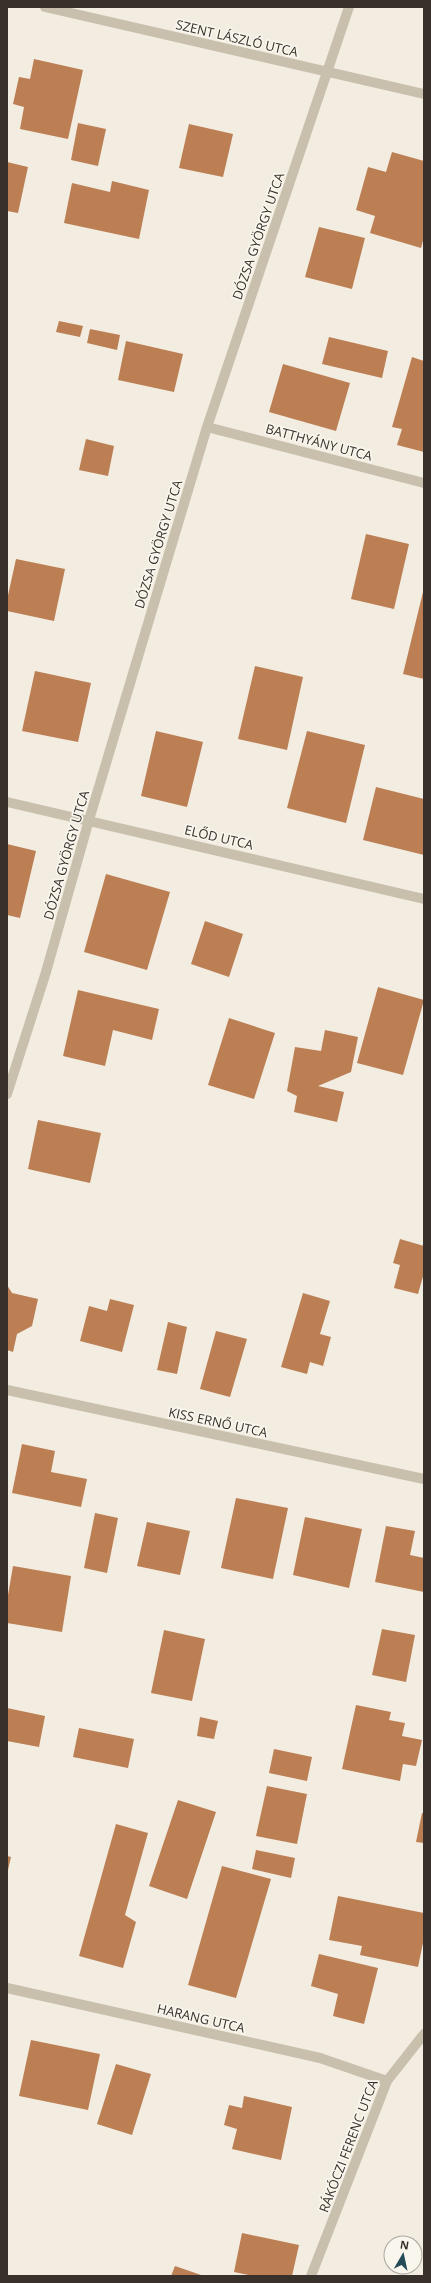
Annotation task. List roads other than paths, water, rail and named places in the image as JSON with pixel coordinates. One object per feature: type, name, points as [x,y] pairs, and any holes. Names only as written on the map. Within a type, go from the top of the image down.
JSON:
[{"type":"street","name":"SZENT LÁSZLÓ UTCA","points":[[45,7],[424,94]]},
{"type":"street","name":"DÓZSA GYÖRGY UTCA","points":[[7,1094],[46,972],[89,820],[207,427],[349,7]]},
{"type":"street","name":"BATTHYÁNY UTCA","points":[[207,427],[424,483]]},
{"type":"street","name":"ELŐD UTCA","points":[[7,802],[424,899]]},
{"type":"street","name":"KISS ERNŐ UTCA","points":[[7,1390],[424,1479]]},
{"type":"street","name":"HARANG UTCA","points":[[7,1988],[320,2058],[386,2081]]},
{"type":"street","name":"RÁKÓCZI FERENC UTCA","points":[[311,2276],[386,2081],[424,2034]]}]
